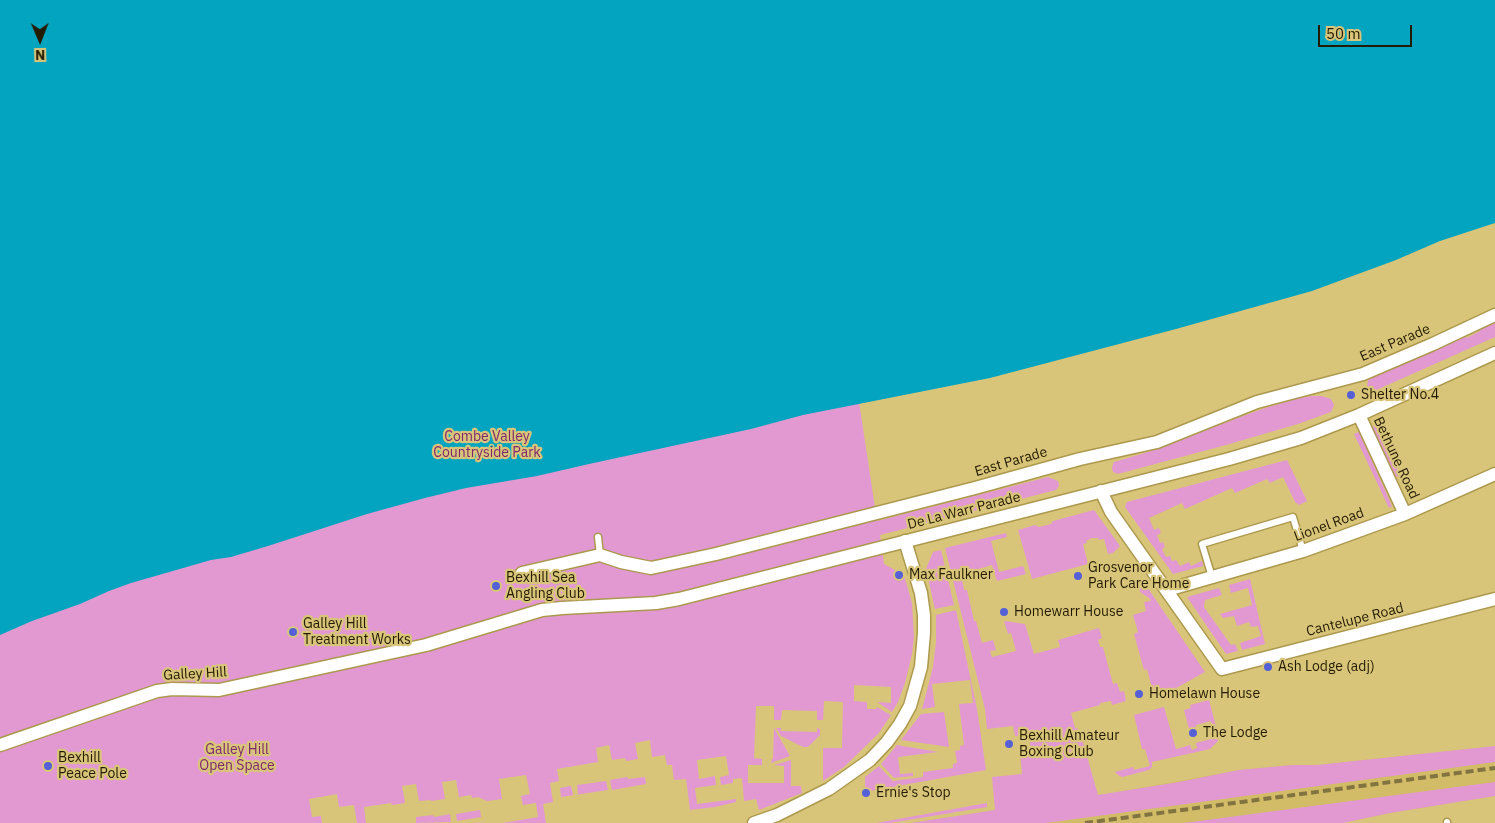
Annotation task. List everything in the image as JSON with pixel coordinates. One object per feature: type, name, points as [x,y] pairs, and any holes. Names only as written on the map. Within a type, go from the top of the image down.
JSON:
[{"type":"street","name":"East Parade","points":[[600,555],[651,568],[716,554],[975,488],[1080,459],[1157,442],[1257,402],[1363,374],[1434,344],[1495,315]]},
{"type":"street","name":"De La Warr Parade","points":[[426,645],[542,610],[656,603],[679,599],[1229,459],[1301,438],[1359,415],[1495,353]]},
{"type":"street","name":"Bethune Road","points":[[1359,415],[1405,514]]},
{"type":"street","name":"Lionel Road","points":[[1167,590],[1303,551],[1405,514],[1495,474]]},
{"type":"street","points":[[1101,491],[1112,512],[1167,590]]},
{"type":"street","points":[[754,823],[777,816],[807,802],[870,760],[887,742],[910,706],[921,667],[924,615],[921,593],[905,541]]},
{"type":"street","points":[[522,573],[600,555]]},
{"type":"street","name":"Cantelupe Road","points":[[1167,590],[1222,669],[1495,599]]},
{"type":"street","name":"Galley Hill","points":[[0,745],[157,691],[172,689],[219,690],[426,645]]},
{"type":"lane","points":[[1212,577],[1202,544],[1293,517],[1303,551]]},
{"type":"lane","points":[[598,537],[600,555]]},
{"type":"shaded area","points":[[1495,746],[1495,796],[1390,813],[1343,823],[911,823],[1118,792],[1239,770],[1292,765],[1317,765]]},
{"type":"green space","name":"Combe Valley Countryside Park","points":[[0,322],[856,382],[877,521],[1048,477],[1058,481],[1059,486],[1056,490],[880,535],[884,564],[904,575],[912,603],[914,637],[912,654],[898,702],[892,712],[877,702],[891,703],[891,687],[854,685],[854,701],[867,702],[867,709],[876,709],[877,707],[891,715],[879,733],[844,767],[823,781],[823,748],[842,748],[843,702],[824,701],[823,720],[817,720],[817,711],[782,710],[781,720],[774,720],[774,706],[756,706],[754,758],[762,759],[762,765],[748,765],[748,783],[784,783],[784,766],[774,765],[791,760],[791,786],[801,786],[802,793],[759,810],[756,799],[744,801],[742,778],[733,779],[733,783],[721,785],[720,777],[729,775],[726,756],[697,760],[699,779],[715,776],[716,785],[695,788],[697,804],[736,799],[736,802],[690,810],[686,779],[674,780],[672,765],[667,765],[665,755],[652,757],[650,740],[635,743],[638,759],[626,761],[625,758],[612,760],[609,745],[596,748],[598,762],[557,769],[559,781],[550,783],[553,802],[543,804],[546,823],[503,823],[538,817],[536,803],[523,805],[521,796],[530,794],[526,775],[499,779],[502,799],[487,801],[478,797],[472,798],[471,795],[459,797],[456,780],[442,782],[445,799],[431,801],[419,801],[416,784],[402,786],[405,803],[364,807],[366,823],[357,823],[354,805],[339,807],[337,794],[309,799],[312,817],[321,816],[322,823],[0,823]]},
{"type":"green space","points":[[1495,322],[1495,337],[1372,392],[1367,388],[1368,380],[1465,335],[1467,338]]},
{"type":"green space","points":[[1313,396],[1331,399],[1334,405],[1331,412],[1298,424],[1226,445],[1118,474],[1113,472],[1114,462],[1148,452],[1268,407]]},
{"type":"green space","points":[[1376,425],[1400,475],[1396,477],[1372,427]]},
{"type":"green space","points":[[1359,432],[1392,506],[1389,508],[1354,434]]},
{"type":"green space","points":[[1287,460],[1307,501],[1299,505],[1295,502],[1283,477],[1270,483],[1267,479],[1235,493],[1232,488],[1185,509],[1182,503],[1149,518],[1154,530],[1159,528],[1161,533],[1157,535],[1160,543],[1163,542],[1165,547],[1162,549],[1166,557],[1170,556],[1172,561],[1176,560],[1180,566],[1189,562],[1191,566],[1202,561],[1203,566],[1173,574],[1125,507],[1127,502]]},
{"type":"green space","points":[[1094,510],[1120,546],[1113,553],[1108,554],[1104,539],[1092,538],[1083,544],[1088,564],[1032,579],[1018,530],[1035,525],[1039,527],[1051,524],[1053,521]]},
{"type":"green space","points":[[1006,533],[1007,537],[991,541],[999,572],[1023,566],[1026,574],[997,581],[992,565],[961,574],[964,590],[967,590],[974,621],[976,621],[982,643],[993,640],[996,650],[990,651],[992,657],[1016,651],[1011,633],[1008,634],[1004,621],[1025,624],[1034,654],[1060,647],[1058,640],[1099,628],[1102,638],[1098,640],[1100,647],[1103,647],[1113,684],[1117,683],[1120,692],[1124,691],[1126,701],[1112,705],[1111,701],[1100,703],[1100,705],[1071,713],[1079,736],[1086,734],[1087,740],[1083,742],[1098,795],[1239,770],[1292,765],[1317,765],[1495,746],[1495,762],[1046,823],[911,823],[995,810],[992,777],[1022,774],[1020,752],[1031,751],[1029,735],[1015,736],[1013,726],[987,729],[985,709],[945,548]]},
{"type":"green space","points":[[941,550],[954,605],[935,609],[926,569],[933,552]]},
{"type":"green space","points":[[1250,579],[1265,644],[1242,650],[1240,643],[1261,636],[1258,626],[1251,627],[1249,622],[1237,626],[1234,616],[1223,618],[1220,614],[1252,605],[1248,588],[1231,593],[1229,585]]},
{"type":"green space","points":[[1143,581],[1205,672],[1178,687],[1154,696],[1147,669],[1144,670],[1134,634],[1138,632],[1133,615],[1146,611],[1144,602],[1151,601],[1140,592],[1139,584]]},
{"type":"green space","points":[[1219,588],[1222,595],[1205,600],[1204,607],[1231,645],[1235,644],[1238,651],[1226,654],[1187,597]]},
{"type":"green space","points":[[956,610],[977,709],[986,770],[865,792],[865,777],[879,766],[893,781],[923,777],[923,772],[953,768],[953,764],[957,763],[955,751],[960,750],[960,746],[964,745],[959,704],[973,703],[970,680],[932,684],[935,707],[922,709],[933,667],[936,642],[936,615]]},
{"type":"green space","points":[[1209,700],[1218,734],[1218,741],[1210,749],[1152,762],[1152,767],[1149,770],[1122,777],[1115,772],[1133,767],[1134,770],[1150,766],[1145,749],[1142,749],[1134,715],[1164,707],[1176,749],[1190,745],[1192,750],[1197,748],[1196,743],[1215,738],[1211,721],[1189,729],[1184,710],[1191,708],[1190,705]]},
{"type":"green space","points":[[944,712],[949,747],[901,740],[921,714]]},
{"type":"green space","points":[[774,728],[790,756],[771,763],[773,759]]},
{"type":"green space","points":[[776,728],[781,728],[781,731],[817,732],[817,728],[820,729],[820,735],[808,747],[803,747],[781,736]]},
{"type":"green space","points":[[897,745],[938,752],[898,757],[900,774],[913,773],[913,776],[894,778],[881,764]]},
{"type":"green space","points":[[627,777],[628,779],[645,777],[646,784],[612,790],[610,780]]},
{"type":"green space","points":[[606,781],[608,790],[561,797],[560,788],[571,786],[573,795],[578,794],[577,785]]},
{"type":"green space","points":[[1495,782],[1495,796],[1390,813],[1343,823],[1184,823]]},
{"type":"green space","points":[[987,803],[987,807],[890,823],[876,823]]},
{"type":"green space","points":[[480,810],[481,817],[457,821],[456,814]]},
{"type":"green space","points":[[450,814],[451,822],[416,823],[416,817],[433,815],[434,817]]},
{"type":"water","points":[[0,0],[1495,0],[1495,223],[1440,241],[1396,260],[1312,291],[990,378],[803,415],[751,429],[537,476],[466,488],[425,498],[367,514],[231,557],[211,560],[131,583],[0,635]]},
{"type":"railway","points":[[1085,823],[1495,768]]},
{"type":"place","name":"Shelter No.4","points":[[1351,395]]},
{"type":"place","name":"Max Faulkner","points":[[899,575]]},
{"type":"place","name":"Grosvenor Park Care Home","points":[[1078,576]]},
{"type":"place","name":"Bexhill Sea Angling Club","points":[[496,586]]},
{"type":"place","name":"Homewarr House","points":[[1004,612]]},
{"type":"place","name":"Galley Hill Treatment Works","points":[[293,632]]},
{"type":"place","name":"Ash Lodge (adj)","points":[[1268,667]]},
{"type":"place","name":"Homelawn House","points":[[1139,694]]},
{"type":"place","name":"The Lodge","points":[[1193,733]]},
{"type":"place","name":"Bexhill Amateur Boxing Club","points":[[1009,744]]},
{"type":"place","name":"Bexhill Peace Pole","points":[[48,766]]},
{"type":"place","name":"Ernie's Stop","points":[[866,793]]},
{"type":"park label","name":"Galley Hill Open Space","points":[[237,758]]}]
